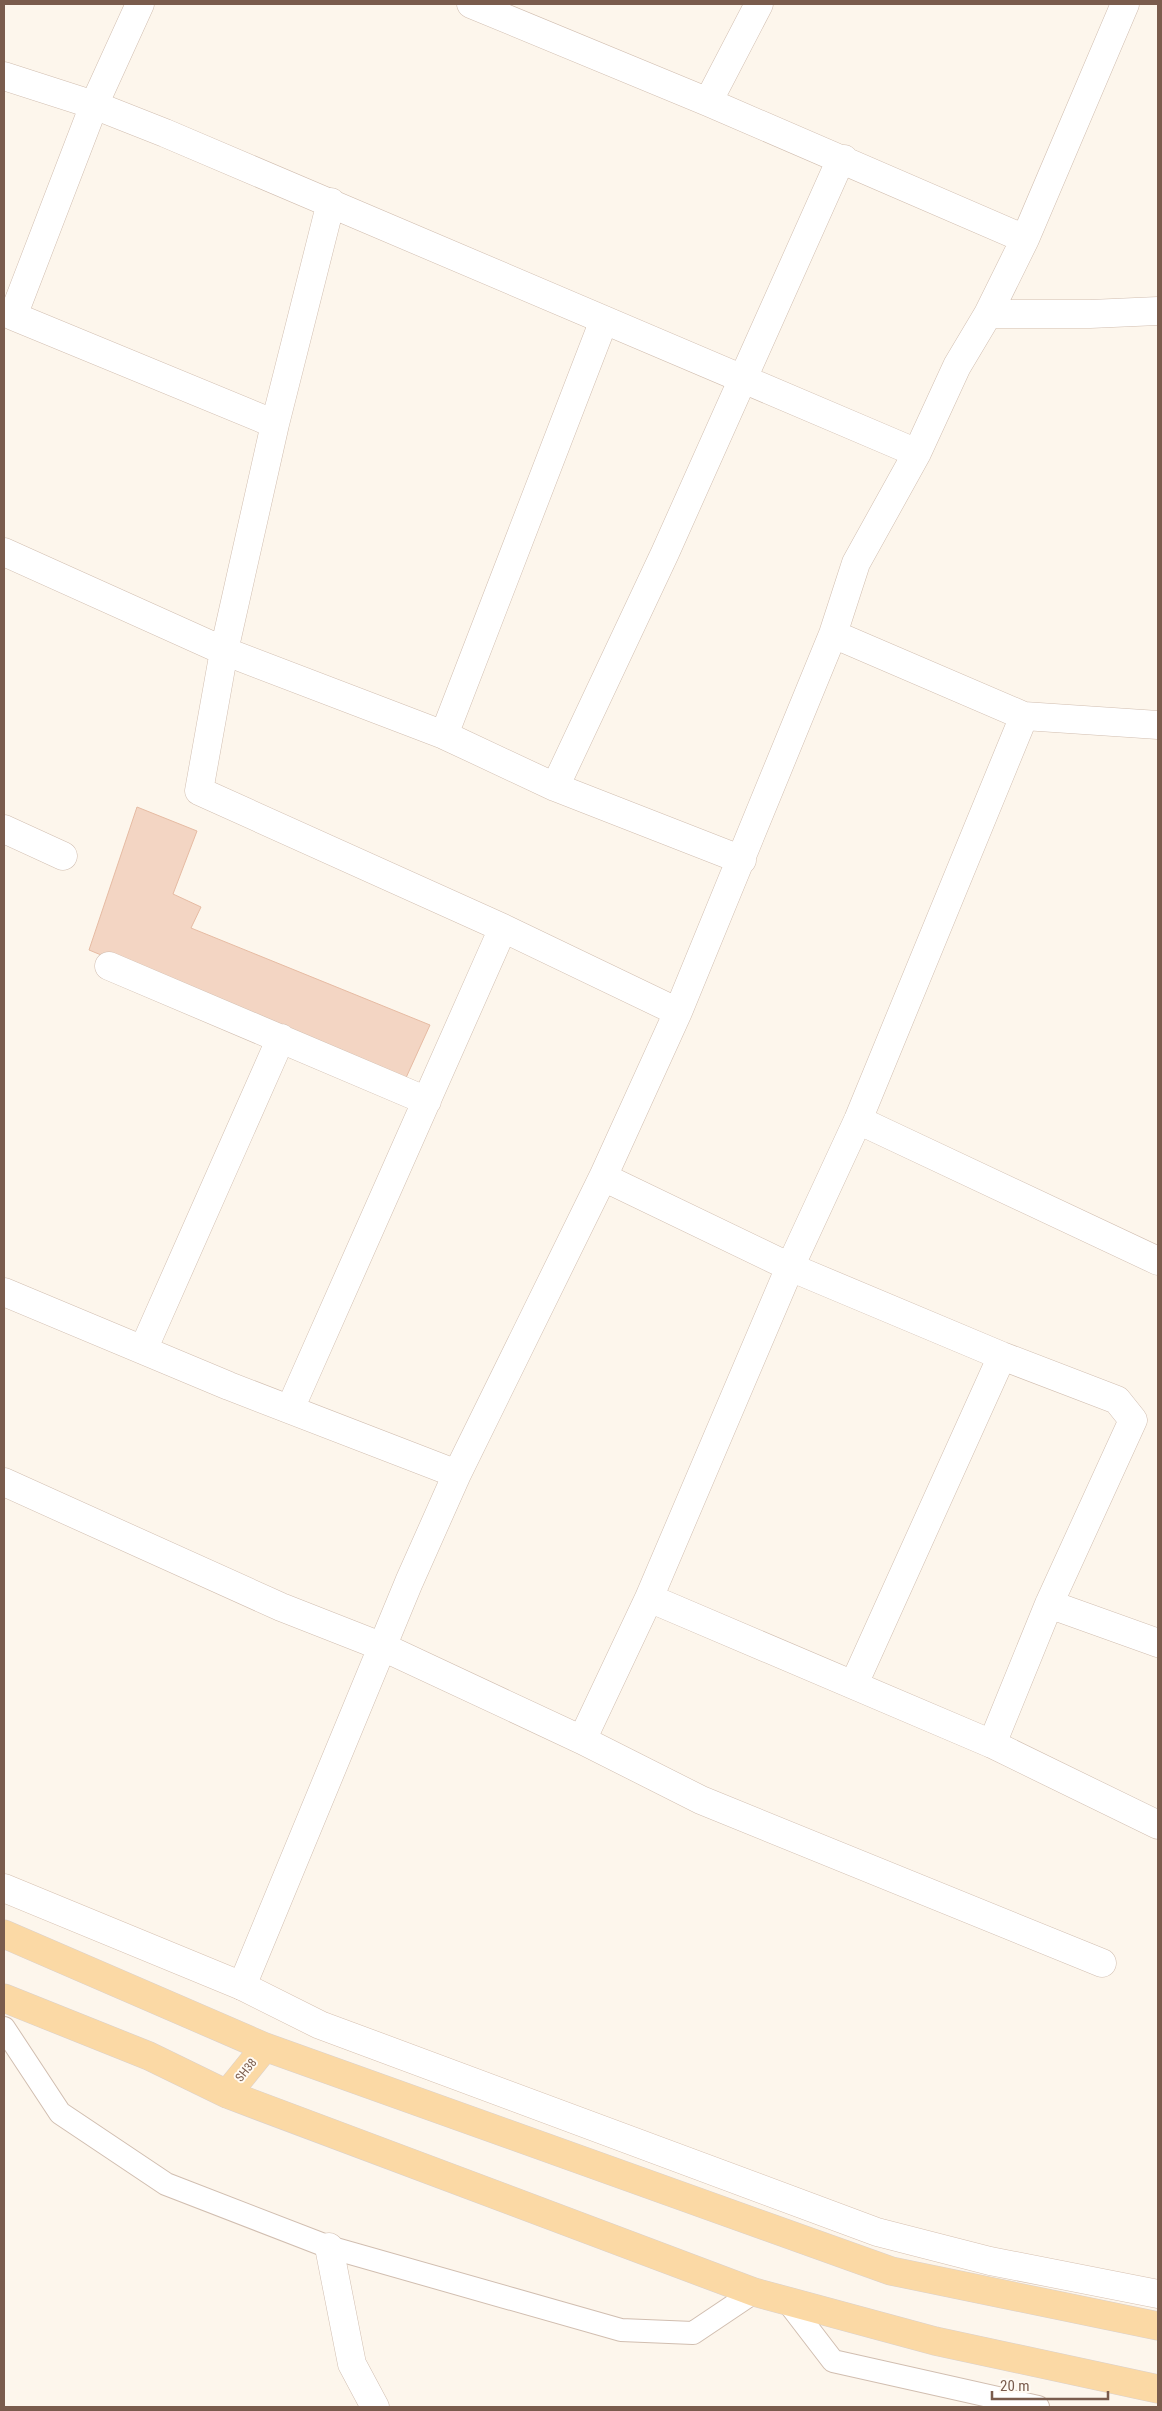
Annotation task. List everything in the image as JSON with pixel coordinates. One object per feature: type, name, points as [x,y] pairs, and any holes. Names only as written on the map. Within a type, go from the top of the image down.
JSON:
[{"type":"main road","name":"SH38","points":[[4,1934],[265,2047],[891,2271],[1158,2326]]},
{"type":"main road","name":"SH38","points":[[4,1998],[149,2056],[227,2094],[754,2292],[935,2341],[1158,2388]]},
{"type":"main road","name":"SH38","points":[[227,2094],[265,2047]]},
{"type":"street","points":[[140,4],[94,105],[8,314],[275,424]]},
{"type":"street","points":[[471,4],[843,159],[1025,239]]},
{"type":"street","points":[[708,102],[759,4]]},
{"type":"street","points":[[242,1986],[409,1582],[458,1474],[603,1177],[678,1012],[742,860],[833,634],[856,563],[917,452],[957,366],[988,314],[1025,239],[1125,4]]},
{"type":"street","points":[[4,76],[94,105],[332,202],[604,320],[744,377],[917,452]]},
{"type":"street","points":[[555,787],[665,554],[843,159]]},
{"type":"street","points":[[332,202],[275,424],[224,651],[199,791],[504,928],[678,1012]]},
{"type":"street","points":[[988,314],[1090,314],[1158,311]]},
{"type":"street","points":[[444,735],[604,320]]},
{"type":"street","points":[[4,552],[224,651],[444,735],[555,787],[742,860]]},
{"type":"street","points":[[833,634],[1024,716],[1158,725]]},
{"type":"street","points":[[582,1740],[649,1598],[790,1267],[858,1120],[1024,716]]},
{"type":"street","points":[[4,830],[63,856]]},
{"type":"street","points":[[290,1409],[504,928]]},
{"type":"street","points":[[109,966],[427,1101]]},
{"type":"street","points":[[143,1350],[281,1038]]},
{"type":"street","points":[[858,1120],[1158,1261]]},
{"type":"street","points":[[603,1177],[790,1267],[1002,1356],[1117,1400],[1133,1420],[1049,1604],[992,1744]]},
{"type":"street","points":[[4,1292],[290,1409],[458,1474]]},
{"type":"street","points":[[854,1684],[1002,1356]]},
{"type":"street","points":[[4,1482],[281,1608],[383,1647],[582,1740],[700,1800],[1102,1963]]},
{"type":"street","points":[[649,1598],[992,1744],[1158,1825]]},
{"type":"street","points":[[1049,1604],[1158,1642]]},
{"type":"street","points":[[4,1888],[242,1986],[320,2025],[877,2232],[990,2261],[1158,2294]]},
{"type":"street","points":[[329,2247],[352,2364],[375,2407]]},
{"type":"lane","points":[[4,2028],[60,2113],[125,2157],[166,2184],[329,2247],[621,2330],[693,2334],[754,2292]]},
{"type":"lane","points":[[787,2301],[833,2361],[1038,2407]]},
{"type":"building","points":[[137,807],[197,831],[173,894],[201,907],[191,928],[430,1025],[405,1080],[89,950]]}]
